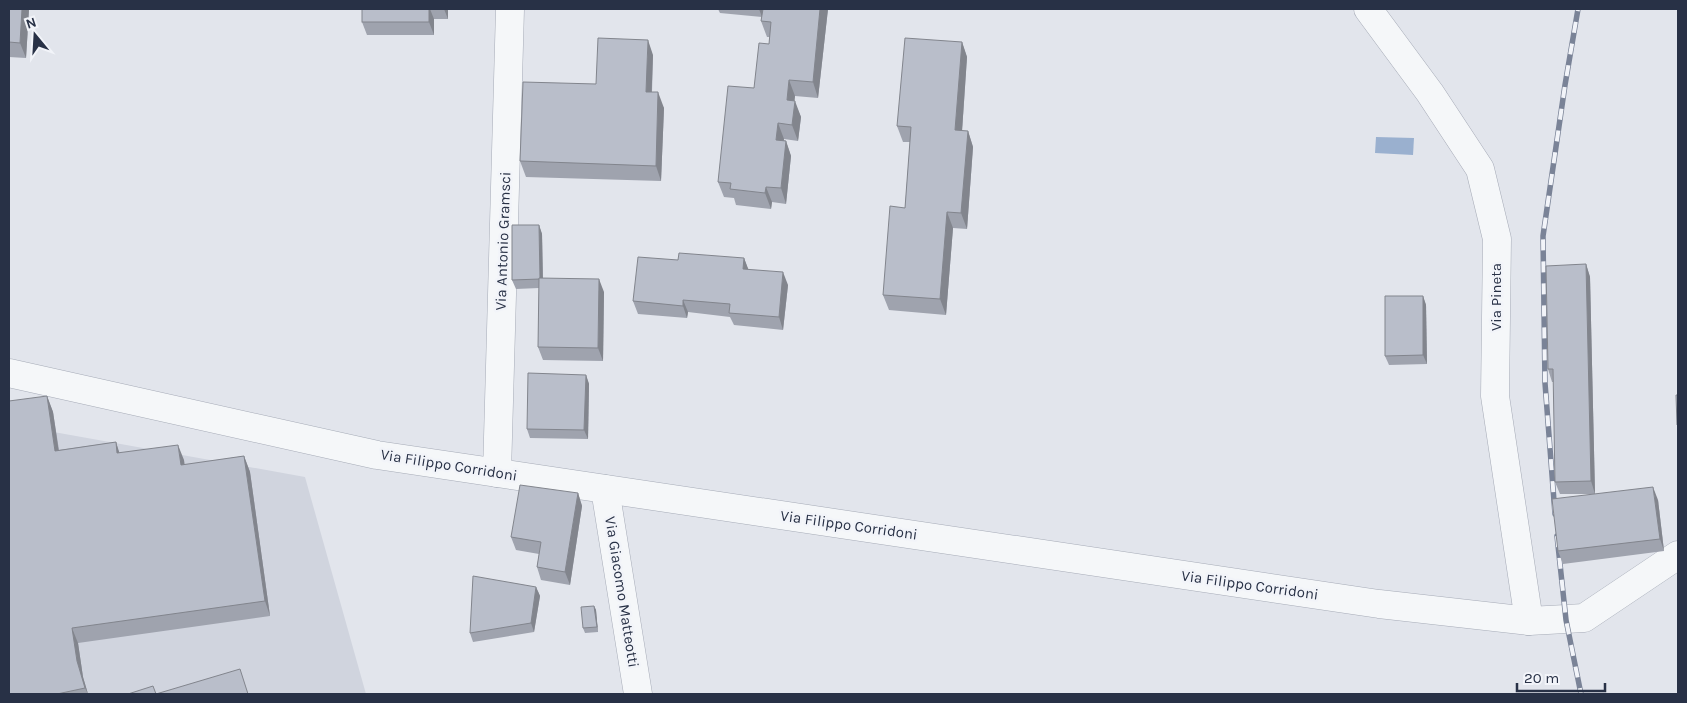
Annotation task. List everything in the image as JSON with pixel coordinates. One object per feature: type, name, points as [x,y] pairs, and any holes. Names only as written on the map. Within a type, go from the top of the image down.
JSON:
[{"type":"street","name":"Via Antonio Gramsci","points":[[497,472],[510,9]]},
{"type":"street","name":"Via Pineta","points":[[1368,9],[1430,93],[1480,169],[1497,239],[1496,396],[1529,621]]},
{"type":"street","name":"Via Filippo Corridoni","points":[[9,373],[377,455],[1370,602],[1529,621],[1584,618],[1678,555]]},
{"type":"street","name":"Via Giacomo Matteotti","points":[[606,489],[638,694]]},
{"type":"shaded area","points":[[9,424],[305,477],[366,694],[9,694]]},
{"type":"water","points":[[1376,137],[1414,138],[1413,155],[1375,153]]},
{"type":"building","points":[[9,9],[22,9],[20,43],[9,42]]},
{"type":"building","points":[[362,9],[429,9],[429,22],[362,22]]},
{"type":"building","points":[[763,9],[820,9],[813,82],[789,80],[787,100],[795,101],[792,125],[778,123],[776,140],[786,141],[781,188],[766,187],[765,193],[730,189],[731,183],[718,182],[728,86],[754,88],[759,43],[769,44],[771,22],[761,21]]},
{"type":"building","points":[[598,38],[648,40],[646,92],[658,92],[656,166],[520,161],[523,82],[596,84]]},
{"type":"building","points":[[905,38],[962,42],[955,130],[968,131],[961,213],[947,212],[940,299],[883,295],[890,206],[905,208],[911,127],[897,126]]},
{"type":"building","points":[[512,225],[539,225],[540,279],[512,280]]},
{"type":"building","points":[[679,253],[744,258],[743,269],[783,272],[779,317],[729,313],[730,304],[683,300],[683,306],[633,301],[638,257],[678,260]]},
{"type":"building","points":[[1586,264],[1591,481],[1555,482],[1553,369],[1548,369],[1546,266]]},
{"type":"building","points":[[539,278],[599,279],[598,348],[538,347]]},
{"type":"building","points":[[1385,296],[1423,296],[1423,355],[1385,356]]},
{"type":"building","points":[[528,373],[586,375],[584,430],[527,429]]},
{"type":"building","points":[[1676,395],[1678,395],[1678,425],[1677,425]]},
{"type":"building","points":[[47,396],[55,451],[116,442],[117,453],[178,445],[181,465],[244,456],[265,601],[72,628],[77,661],[85,688],[57,694],[9,694],[9,401]]},
{"type":"building","points":[[520,485],[578,493],[565,572],[537,567],[541,542],[511,537]]},
{"type":"building","points":[[1653,487],[1660,539],[1558,551],[1552,499]]},
{"type":"building","points":[[473,576],[536,587],[531,623],[470,633]]},
{"type":"building","points":[[594,606],[597,627],[583,628],[581,607]]},
{"type":"building","points":[[240,669],[248,694],[156,694]]},
{"type":"building","points":[[153,686],[156,694],[128,694]]},
{"type":"railway","points":[[1555,514],[1545,383],[1543,236],[1578,9]]},
{"type":"railway","points":[[1557,536],[1566,620],[1581,694]]}]
